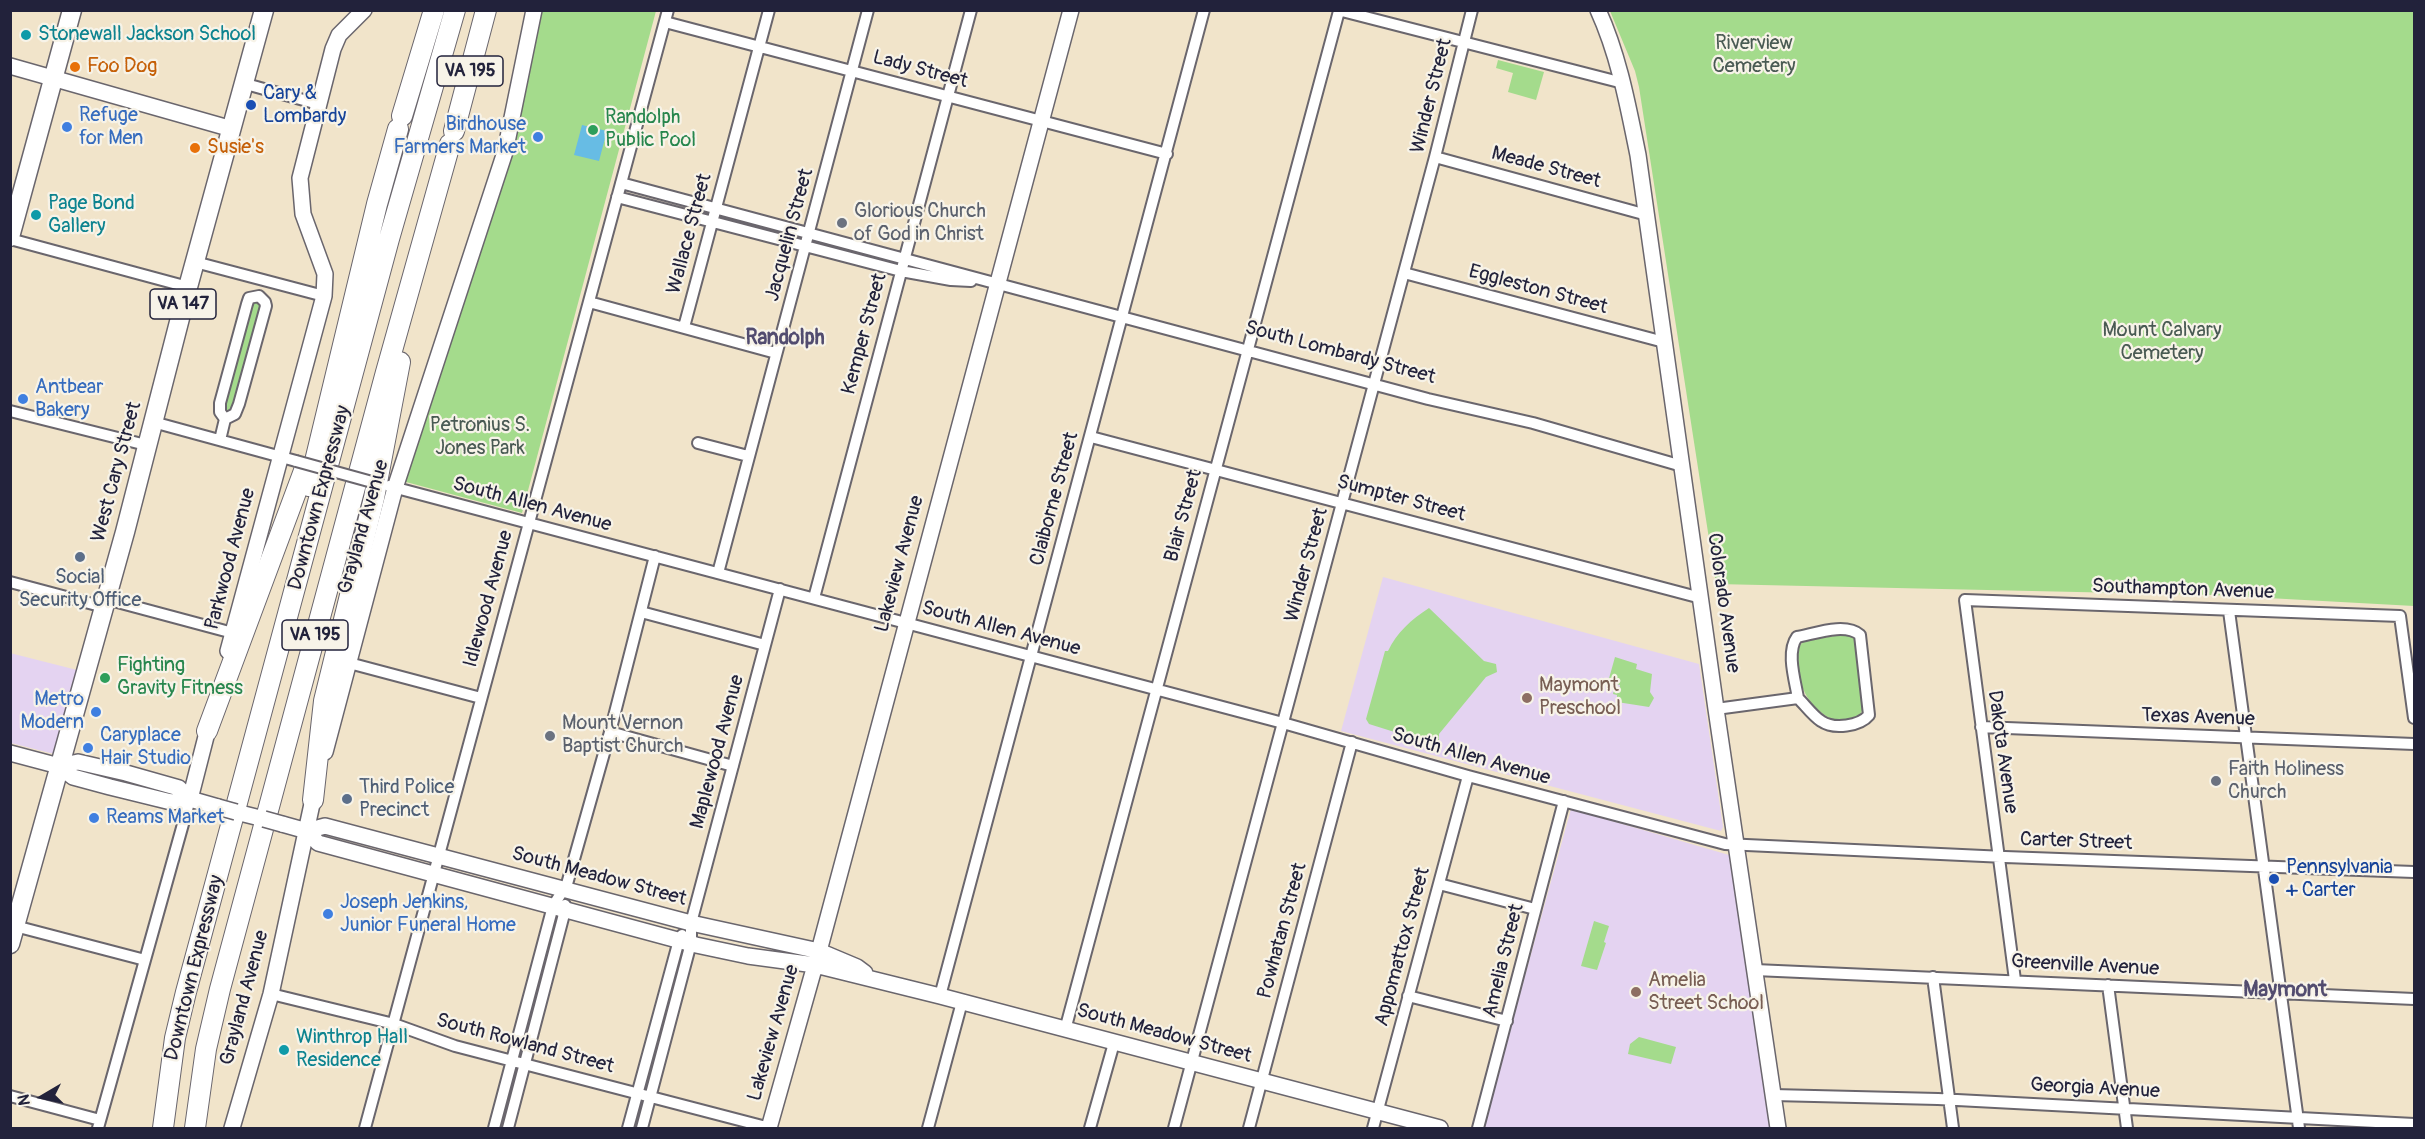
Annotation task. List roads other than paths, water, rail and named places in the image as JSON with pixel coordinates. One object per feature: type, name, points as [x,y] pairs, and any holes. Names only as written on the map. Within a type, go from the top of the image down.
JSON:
[{"type":"highway","points":[[258,729],[270,654],[340,357],[400,123],[434,10]]},
{"type":"highway","name":"Downtown Expressway","points":[[163,1128],[175,1038],[386,251],[455,10]]},
{"type":"highway","name":"Downtown Expressway","points":[[195,1128],[206,1049],[220,989],[486,10]]},
{"type":"highway","points":[[313,800],[324,701],[374,498],[399,371],[407,301]]},
{"type":"highway","points":[[207,731],[301,480],[340,357]]},
{"type":"main road","points":[[10,238],[72,10]]},
{"type":"main road","name":"West Cary Street","points":[[12,932],[105,603],[264,10]]},
{"type":"street","name":"Parkwood Avenue","points":[[99,1124],[190,799],[233,633],[288,459],[324,296],[325,274],[303,214],[300,178],[318,104],[339,35],[364,10]]},
{"type":"street","name":"Grayland Avenue","points":[[232,1128],[271,994],[313,800],[349,663],[389,486],[505,152],[534,10]]},
{"type":"street","name":"Wallace Street","points":[[684,327],[769,10]]},
{"type":"street","name":"Jacquelin Street","points":[[718,573],[868,10]]},
{"type":"street","name":"Kemper Street","points":[[814,598],[971,10]]},
{"type":"street","name":"Lakeview Avenue","points":[[769,1128],[907,623],[991,283],[1042,121],[1071,10]]},
{"type":"street","name":"Claiborne Street","points":[[940,996],[1204,10]]},
{"type":"street","name":"Winder Street","points":[[1174,1128],[1435,157],[1472,10]]},
{"type":"street","name":"Colorado Avenue","points":[[1598,10],[1614,49],[1623,83],[1647,215],[1716,709],[1778,1128]]},
{"type":"street","points":[[1341,11],[1623,83]]},
{"type":"street","name":"Blair Street","points":[[1065,1030],[1341,11]]},
{"type":"street","name":"Lady Street","points":[[666,16],[759,47],[1167,154]]},
{"type":"street","name":"Idlewood Avenue","points":[[364,1128],[666,16]]},
{"type":"street","points":[[10,66],[232,129]]},
{"type":"street","points":[[246,84],[318,104]]},
{"type":"street","name":"Meade Street","points":[[1435,157],[1647,215]]},
{"type":"street","name":"South Lombardy Street","points":[[621,183],[1373,384],[1533,423],[1682,466]]},
{"type":"street","name":"South Lombardy Street","points":[[617,196],[901,271],[951,280],[991,283]]},
{"type":"street","points":[[10,238],[188,287]]},
{"type":"street","points":[[195,262],[324,296]]},
{"type":"street","name":"Eggleston Street","points":[[1404,273],[1664,342]]},
{"type":"street","points":[[259,296],[263,279]]},
{"type":"street","points":[[225,418],[235,414],[241,397],[266,306],[259,296]]},
{"type":"street","points":[[225,418],[220,412],[220,403],[247,304],[249,298],[259,296]]},
{"type":"street","points":[[589,302],[776,353]]},
{"type":"street","points":[[10,411],[146,445]]},
{"type":"street","points":[[220,440],[225,418]]},
{"type":"street","name":"South Allen Avenue","points":[[153,422],[1283,723],[1468,776],[1725,844],[1736,844]]},
{"type":"street","name":"Sumpter Street","points":[[1091,436],[1701,598]]},
{"type":"street","points":[[698,443],[748,456]]},
{"type":"street","points":[[494,1128],[610,732],[655,556]]},
{"type":"street","points":[[10,582],[233,633]]},
{"type":"street","name":"Maplewood Avenue","points":[[628,1128],[691,923],[780,589]]},
{"type":"street","name":"Southampton Avenue","points":[[1965,600],[2400,616],[2415,718]]},
{"type":"street","name":"Dakota Avenue","points":[[1965,600],[2015,980]]},
{"type":"street","points":[[2229,611],[2299,1123]]},
{"type":"street","points":[[641,612],[765,645]]},
{"type":"street","points":[[1843,629],[1854,630],[1860,635],[1869,700],[1869,715],[1864,721],[1842,726],[1822,722],[1798,698],[1792,653],[1792,644],[1797,637],[1843,629]]},
{"type":"street","points":[[349,663],[481,698]]},
{"type":"street","points":[[1716,709],[1798,698]]},
{"type":"street","name":"Texas Avenue","points":[[1981,727],[2415,744]]},
{"type":"street","points":[[610,732],[733,766]]},
{"type":"street","name":"Powhatan Street","points":[[1249,1128],[1352,742]]},
{"type":"street","name":"South Meadow Street","points":[[10,753],[59,766],[74,777],[171,802],[190,799],[307,831],[325,826],[857,967],[877,981],[1440,1128]]},
{"type":"street","name":"Appomattox Street","points":[[1373,1128],[1468,776]]},
{"type":"street","name":"Amelia Street","points":[[1478,1128],[1564,801]]},
{"type":"street","name":"South Meadow Street","points":[[307,831],[318,843],[685,941],[748,956],[817,958]]},
{"type":"street","name":"Carter Street","points":[[1736,844],[1999,857],[2415,872]]},
{"type":"street","points":[[1439,884],[1535,909]]},
{"type":"street","points":[[508,1128],[526,1064],[559,908]]},
{"type":"street","points":[[12,932],[145,960]]},
{"type":"street","name":"Maplewood Avenue","points":[[642,1128],[685,941]]},
{"type":"street","name":"Greenville Avenue","points":[[1755,970],[2415,999]]},
{"type":"street","points":[[1933,977],[1953,1128]]},
{"type":"street","points":[[2108,985],[2127,1128]]},
{"type":"street","name":"South Rowland Street","points":[[271,994],[394,1024],[455,1046],[769,1128]]},
{"type":"street","points":[[1408,996],[1507,1021]]},
{"type":"street","points":[[928,1128],[962,1002]]},
{"type":"street","points":[[1090,1128],[1114,1043]]},
{"type":"street","name":"Georgia Avenue","points":[[1773,1095],[1949,1100],[2125,1109],[2299,1123],[2415,1124]]},
{"type":"street","points":[[10,1096],[99,1124]]},
{"type":"water","points":[[582,125],[607,131],[599,161],[574,155]]},
{"type":"place","name":"Stonewall Jackson School","points":[[26,35]]},
{"type":"place","name":"Foo Dog","points":[[75,67]]},
{"type":"place","name":"Cary & Lombardy","points":[[251,105]]},
{"type":"place","name":"Refuge for Men","points":[[67,127]]},
{"type":"place","name":"Randolph Public Pool","points":[[593,130]]},
{"type":"place","name":"Birdhouse Farmers Market","points":[[538,137]]},
{"type":"place","name":"Susie's","points":[[195,148]]},
{"type":"place","name":"Page Bond Gallery","points":[[36,215]]},
{"type":"place","name":"Glorious Church of God in Christ","points":[[842,223]]},
{"type":"place","name":"Antbear Bakery","points":[[23,399]]},
{"type":"place","name":"Social Security Office","points":[[80,557]]},
{"type":"place","name":"Fighting Gravity Fitness","points":[[105,678]]},
{"type":"place","name":"Maymont Preschool","points":[[1527,698]]},
{"type":"place","name":"Metro Modern","points":[[96,712]]},
{"type":"place","name":"Mount Vernon Baptist Church","points":[[550,736]]},
{"type":"place","name":"Caryplace Hair Studio","points":[[88,748]]},
{"type":"place","name":"Faith Holiness Church","points":[[2216,781]]},
{"type":"place","name":"Third Police Precinct","points":[[347,799]]},
{"type":"place","name":"Reams Market","points":[[94,818]]},
{"type":"place","name":"Pennsylvania + Carter","points":[[2274,879]]},
{"type":"place","name":"Joseph Jenkins, Junior Funeral Home","points":[[328,914]]},
{"type":"place","name":"Amelia Street School","points":[[1636,992]]},
{"type":"place","name":"Winthrop Hall Residence","points":[[284,1050]]},
{"type":"district","name":"Randolph","points":[[785,339]]},
{"type":"district","name":"Maymont","points":[[2285,991]]},
{"type":"park label","name":"Riverview Cemetery","points":[[1754,56]]},
{"type":"park label","name":"Mount Calvary Cemetery","points":[[2162,342]]},
{"type":"park label","name":"Petronius S. Jones Park","points":[[480,438]]}]
